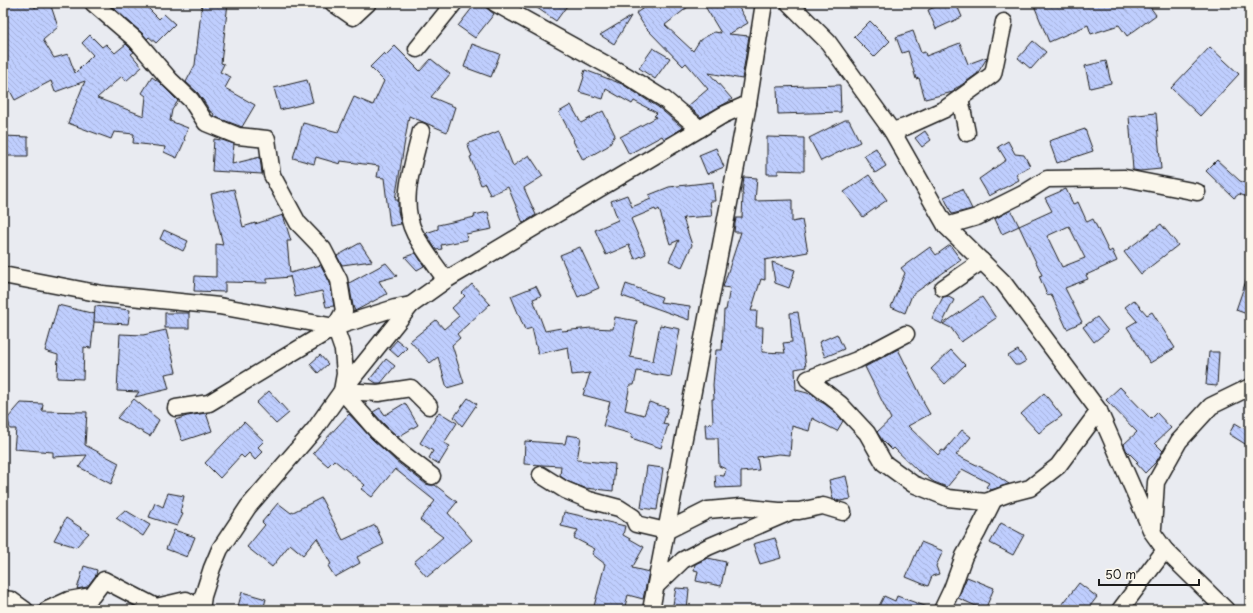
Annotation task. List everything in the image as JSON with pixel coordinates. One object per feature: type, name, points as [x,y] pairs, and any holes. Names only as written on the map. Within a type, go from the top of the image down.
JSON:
[{"type":"street","points":[[93,3],[136,40],[170,80],[191,100],[206,123],[238,136],[267,139],[272,175],[298,223],[323,249],[339,280],[344,311],[335,327],[342,350],[345,374],[342,392]]},
{"type":"street","points":[[333,3],[353,17],[368,3]]},
{"type":"street","points":[[417,49],[454,3]]},
{"type":"street","points":[[495,3],[627,76],[664,99],[700,129]]},
{"type":"street","points":[[651,610],[748,104],[764,3]]},
{"type":"street","points":[[788,3],[828,42],[892,131],[946,226],[1003,282],[1099,411],[1152,532],[1165,550],[1226,610]]},
{"type":"street","points":[[892,131],[905,127],[945,109],[993,74],[1004,22]]},
{"type":"street","points":[[960,98],[967,133]]},
{"type":"street","points":[[47,610],[69,600],[92,596],[104,580],[135,604],[156,607],[186,600],[202,610],[203,596],[212,568],[220,550],[248,507],[315,429],[411,304],[446,280],[723,114],[748,104]]},
{"type":"street","points":[[421,131],[407,198],[409,218],[415,233],[446,280]]},
{"type":"street","points":[[946,226],[977,217],[1023,194],[1047,179],[1125,178],[1197,192]]},
{"type":"street","points":[[943,288],[982,261]]},
{"type":"street","points":[[3,275],[102,294],[219,306],[335,327]]},
{"type":"street","points":[[176,408],[209,403],[335,327],[411,304]]},
{"type":"street","points":[[906,334],[857,360],[808,379],[840,404],[867,433],[884,463],[913,484],[948,498],[986,502],[1030,488],[1058,466],[1099,411]]},
{"type":"street","points":[[1152,532],[1156,482],[1179,441],[1211,406],[1250,387]]},
{"type":"street","points":[[342,392],[378,392],[411,388],[429,406]]},
{"type":"street","points":[[342,392],[377,431],[432,476]]},
{"type":"street","points":[[541,475],[565,490],[589,500],[619,508],[634,517],[636,524],[666,531],[708,510],[741,507],[793,511],[823,506],[843,512]]},
{"type":"street","points":[[942,610],[952,589],[964,556],[994,499]]},
{"type":"street","points":[[656,586],[682,560],[708,547],[793,511]]},
{"type":"street","points":[[1120,610],[1165,550]]},
{"type":"street","points":[[3,599],[11,600],[25,610]]},
{"type":"building","points":[[11,3],[32,3],[35,8],[41,3],[50,3],[58,27],[43,40],[54,58],[68,54],[75,73],[93,55],[82,43],[90,35],[102,47],[106,44],[115,53],[126,44],[134,52],[131,54],[142,67],[126,81],[122,76],[97,98],[144,116],[146,96],[142,93],[152,77],[159,82],[178,101],[172,110],[170,121],[188,128],[184,139],[185,140],[177,158],[164,152],[165,147],[133,143],[134,134],[114,132],[111,139],[68,123],[85,81],[55,92],[51,81],[15,100],[3,78],[3,9]]},
{"type":"building","points":[[108,3],[143,3],[159,19],[164,14],[175,24],[156,43],[149,37],[147,39]]},
{"type":"building","points":[[202,3],[228,3],[221,63],[224,64],[220,72],[231,77],[225,88],[255,105],[242,127],[213,116],[214,114],[210,111],[198,93],[186,82],[195,65]]},
{"type":"building","points":[[476,3],[480,3],[494,14],[475,38],[458,26]]},
{"type":"building","points":[[530,3],[569,3],[556,21]]},
{"type":"building","points":[[651,3],[693,3],[665,25],[693,51],[700,40],[714,32],[721,33],[703,3],[736,3],[748,23],[729,34],[749,36],[742,79],[709,73],[732,99],[701,117],[688,106],[708,89],[686,63],[683,66],[645,27],[636,13]]},
{"type":"building","points":[[944,3],[956,3],[962,17],[936,29],[928,10]]},
{"type":"building","points":[[1033,3],[1147,3],[1156,15],[1127,36],[1119,25],[1091,34],[1088,25],[1049,42]]},
{"type":"building","points":[[631,16],[614,44],[600,35]]},
{"type":"building","points":[[870,21],[890,41],[874,57],[854,37]]},
{"type":"building","points":[[913,31],[921,53],[925,52],[926,56],[960,43],[968,64],[987,58],[977,74],[954,89],[955,90],[953,92],[925,99],[919,78],[916,79],[908,51],[902,53],[896,37]]},
{"type":"building","points":[[1033,41],[1046,52],[1031,69],[1018,58]]},
{"type":"building","points":[[472,44],[500,54],[491,77],[464,67]]},
{"type":"building","points":[[395,46],[420,71],[431,59],[450,74],[431,97],[455,107],[447,132],[409,116],[395,200],[398,200],[398,211],[401,224],[390,226],[384,178],[377,177],[379,166],[341,161],[340,164],[316,157],[314,164],[293,158],[303,123],[338,132],[354,97],[373,105],[384,81],[370,67],[384,53],[386,55]]},
{"type":"building","points":[[1210,47],[1239,74],[1200,116],[1171,88]]},
{"type":"building","points":[[653,48],[670,58],[655,79],[639,68]]},
{"type":"building","points":[[1106,61],[1111,83],[1090,88],[1085,66]]},
{"type":"building","points":[[585,70],[622,84],[658,107],[683,128],[664,139],[662,136],[629,154],[620,137],[657,117],[654,116],[657,113],[634,101],[632,104],[606,89],[603,99],[579,92]]},
{"type":"building","points":[[307,80],[313,102],[280,110],[274,88]]},
{"type":"building","points":[[840,85],[841,112],[778,114],[777,87]]},
{"type":"building","points":[[571,105],[581,123],[603,111],[615,135],[608,146],[583,160],[559,112]]},
{"type":"building","points":[[1156,113],[1161,169],[1140,171],[1133,170],[1129,116]]},
{"type":"building","points":[[845,120],[849,120],[860,142],[821,161],[809,138]]},
{"type":"building","points":[[1085,129],[1093,151],[1057,163],[1049,141]]},
{"type":"building","points":[[499,131],[513,166],[529,155],[543,176],[524,188],[536,215],[523,223],[508,187],[490,195],[485,183],[481,185],[470,157],[472,156],[467,144]]},
{"type":"building","points":[[925,131],[931,140],[922,147],[915,138]]},
{"type":"building","points":[[3,136],[28,137],[28,156],[3,156]]},
{"type":"building","points":[[767,137],[804,138],[804,171],[778,170],[778,174],[767,174]]},
{"type":"building","points":[[214,139],[234,144],[232,164],[260,157],[262,174],[212,171]]},
{"type":"building","points":[[1008,141],[1015,154],[1024,155],[1030,166],[1016,174],[1019,180],[989,196],[979,179],[1006,160],[998,147]]},
{"type":"building","points":[[716,148],[724,167],[707,174],[699,155]]},
{"type":"building","points":[[876,148],[886,166],[875,173],[864,155]]},
{"type":"building","points":[[1217,160],[1240,181],[1250,185],[1250,198],[1239,194],[1234,198],[1206,171]]},
{"type":"building","points":[[869,175],[887,200],[863,217],[844,192]]},
{"type":"building","points":[[744,177],[757,178],[755,201],[792,200],[792,222],[802,220],[808,252],[764,260],[765,280],[761,279],[751,311],[757,311],[756,327],[763,327],[762,352],[785,353],[783,343],[792,342],[790,313],[798,312],[806,367],[795,369],[796,390],[811,394],[817,398],[817,400],[834,411],[843,421],[837,431],[812,418],[809,431],[792,426],[790,455],[779,454],[757,457],[759,470],[741,472],[741,487],[716,488],[715,475],[724,476],[726,469],[719,466],[718,438],[706,438],[705,424],[713,423],[712,399],[714,399],[713,385],[716,350],[722,350],[724,310],[726,310],[730,288],[723,287],[741,232],[734,232],[736,218],[742,218]]},
{"type":"building","points":[[713,182],[715,201],[710,201],[712,216],[683,218],[692,245],[682,267],[669,261],[679,240],[670,244],[659,209],[656,211],[655,209],[631,219],[646,254],[635,259],[629,245],[606,255],[595,230],[618,220],[611,201],[627,195],[632,207],[651,199],[649,195],[669,187]]},
{"type":"building","points":[[234,189],[243,227],[283,215],[291,241],[287,241],[290,273],[321,265],[330,283],[334,306],[326,307],[322,291],[295,297],[290,276],[267,279],[267,283],[225,282],[225,292],[194,291],[195,276],[216,277],[216,244],[223,245],[211,194]]},
{"type":"building","points":[[962,189],[972,209],[952,214],[944,197]]},
{"type":"building","points":[[1066,189],[1073,204],[1078,202],[1087,222],[1093,219],[1109,252],[1112,250],[1117,261],[1086,275],[1088,279],[1065,288],[1082,322],[1067,329],[1051,294],[1047,295],[1039,276],[1042,275],[1019,226],[1052,211],[1045,198]],"holes":[[[1069,226],[1085,258],[1062,267],[1047,236]]]},
{"type":"building","points":[[1011,210],[1019,226],[1002,234],[995,219]]},
{"type":"building","points":[[488,212],[492,229],[466,234],[467,240],[441,245],[442,249],[436,250],[426,233],[438,229],[438,225],[475,217],[474,215]]},
{"type":"building","points":[[1161,224],[1178,245],[1141,274],[1124,252]]},
{"type":"building","points":[[164,230],[188,241],[183,251],[160,239]]},
{"type":"building","points":[[360,243],[372,261],[342,265],[337,256]]},
{"type":"building","points":[[950,245],[961,260],[912,295],[905,313],[891,307],[905,273],[901,268],[930,247],[936,255]]},
{"type":"building","points":[[580,247],[599,288],[578,297],[560,255]]},
{"type":"building","points":[[416,253],[424,266],[417,270],[405,257]]},
{"type":"building","points":[[772,262],[795,270],[789,288],[775,283]]},
{"type":"building","points":[[386,263],[397,276],[379,281],[387,294],[355,311],[349,283]]},
{"type":"building","points":[[1248,275],[1250,275],[1250,305],[1247,314],[1236,310]]},
{"type":"building","points":[[472,284],[490,304],[457,334],[460,338],[452,345],[464,383],[447,388],[438,357],[430,363],[410,341],[436,320],[444,329],[459,316],[452,308],[465,296],[462,293]]},
{"type":"building","points":[[626,284],[662,297],[660,302],[690,306],[689,320],[622,296]]},
{"type":"building","points":[[536,286],[541,296],[533,299],[545,331],[561,328],[562,331],[591,328],[613,329],[615,317],[637,321],[630,357],[653,361],[660,325],[680,329],[671,377],[637,371],[634,385],[630,385],[625,410],[644,415],[649,402],[668,408],[663,424],[668,425],[661,448],[631,438],[632,434],[603,426],[610,402],[583,395],[590,373],[572,375],[568,347],[538,354],[532,328],[525,330],[511,296]]},
{"type":"building","points":[[947,296],[954,300],[942,324],[932,319],[943,297]]},
{"type":"building","points":[[982,297],[996,318],[961,342],[951,328],[943,324]]},
{"type":"building","points":[[1134,300],[1147,315],[1152,312],[1175,348],[1150,363],[1127,327],[1137,321],[1125,307]]},
{"type":"building","points":[[58,305],[95,314],[91,348],[84,347],[83,379],[57,378],[58,355],[45,351]]},
{"type":"building","points":[[95,306],[130,310],[128,324],[94,322]]},
{"type":"building","points":[[165,313],[189,313],[189,328],[165,328]]},
{"type":"building","points":[[1097,317],[1108,331],[1094,342],[1083,327]]},
{"type":"building","points":[[166,330],[176,372],[165,374],[169,389],[135,397],[139,392],[117,391],[120,334],[143,335]]},
{"type":"building","points":[[837,334],[844,349],[825,357],[819,342]]},
{"type":"building","points":[[397,340],[407,348],[398,357],[389,349]]},
{"type":"building","points":[[898,349],[930,414],[908,426],[938,455],[942,450],[944,451],[962,430],[971,437],[956,455],[993,473],[1009,484],[991,490],[986,487],[989,483],[962,469],[947,487],[934,482],[918,471],[894,448],[892,450],[882,440],[877,432],[891,419],[865,367]]},
{"type":"building","points":[[951,350],[965,365],[945,384],[931,369]]},
{"type":"building","points":[[1018,350],[1026,361],[1019,365],[1015,365],[1008,356]]},
{"type":"building","points":[[1209,352],[1219,352],[1217,386],[1206,385]]},
{"type":"building","points":[[320,355],[328,364],[318,373],[310,364]]},
{"type":"building","points":[[386,359],[395,366],[381,383],[376,383],[370,379]]},
{"type":"building","points":[[1120,387],[1151,419],[1157,413],[1171,428],[1155,443],[1163,451],[1156,462],[1145,473],[1136,463],[1138,462],[1126,450],[1124,444],[1137,432],[1106,400]]},
{"type":"building","points":[[269,391],[289,413],[276,424],[256,403]]},
{"type":"building","points":[[1044,393],[1062,416],[1039,433],[1021,414]]},
{"type":"building","points":[[468,398],[477,404],[462,426],[454,417]]},
{"type":"building","points":[[134,399],[159,420],[150,436],[117,418]]},
{"type":"building","points":[[21,403],[43,404],[42,411],[87,412],[85,445],[119,463],[111,484],[79,467],[87,455],[53,457],[53,452],[14,449],[16,429],[10,429],[8,418]]},
{"type":"building","points":[[405,403],[418,425],[398,437],[373,412],[380,408],[385,415]]},
{"type":"building","points":[[439,412],[457,423],[444,443],[450,446],[439,464],[429,458],[433,451],[420,443]]},
{"type":"building","points":[[206,413],[212,431],[182,441],[175,420],[187,416]]},
{"type":"building","points":[[349,414],[371,438],[396,461],[426,484],[435,485],[457,502],[448,513],[472,540],[427,577],[414,562],[443,537],[420,520],[435,501],[395,469],[372,497],[361,489],[365,485],[334,460],[328,466],[313,453]]},
{"type":"building","points":[[244,422],[264,441],[258,447],[263,452],[255,460],[249,453],[244,458],[241,455],[220,478],[205,463]]},
{"type":"building","points":[[1235,423],[1250,432],[1250,447],[1229,434]]},
{"type":"building","points":[[567,435],[581,437],[577,460],[615,464],[613,491],[585,488],[569,482],[560,476],[561,466],[524,464],[525,441],[565,444]]},
{"type":"building","points":[[647,466],[663,468],[657,510],[641,508]]},
{"type":"building","points":[[846,476],[851,499],[840,501],[833,499],[829,480]]},
{"type":"building","points":[[168,493],[184,496],[180,513],[183,514],[177,526],[149,517],[155,503],[163,507]]},
{"type":"building","points":[[321,498],[343,540],[375,525],[384,544],[357,557],[360,563],[335,577],[328,566],[331,564],[317,538],[303,555],[290,544],[272,567],[247,547],[265,525],[262,522],[278,503],[291,513]]},
{"type":"building","points":[[125,510],[150,525],[143,536],[116,518]]},
{"type":"building","points":[[564,512],[625,526],[623,535],[644,547],[632,568],[649,572],[643,599],[628,595],[624,610],[593,610],[605,564],[592,554],[595,549],[574,538],[578,530],[561,526]]},
{"type":"building","points":[[66,518],[89,533],[76,547],[54,540]]},
{"type":"building","points":[[1001,523],[1024,535],[1013,555],[990,543]]},
{"type":"building","points":[[174,530],[195,537],[187,557],[166,549]]},
{"type":"building","points":[[775,538],[781,558],[760,564],[753,544]]},
{"type":"building","points":[[921,542],[943,551],[936,566],[939,574],[932,576],[928,586],[906,577]]},
{"type":"building","points":[[708,558],[726,562],[721,586],[696,581],[698,571],[694,570],[695,564]]},
{"type":"building","points":[[84,566],[97,570],[96,575],[87,587],[77,589]]},
{"type":"building","points":[[967,577],[994,588],[985,610],[958,598]]},
{"type":"building","points":[[1079,583],[1097,597],[1087,610],[1058,610]]},
{"type":"building","points":[[676,588],[689,589],[687,610],[672,610]]},
{"type":"building","points":[[242,592],[266,599],[263,610],[237,610]]},
{"type":"building","points":[[884,596],[895,601],[897,596],[933,609],[888,610],[879,606]]}]
